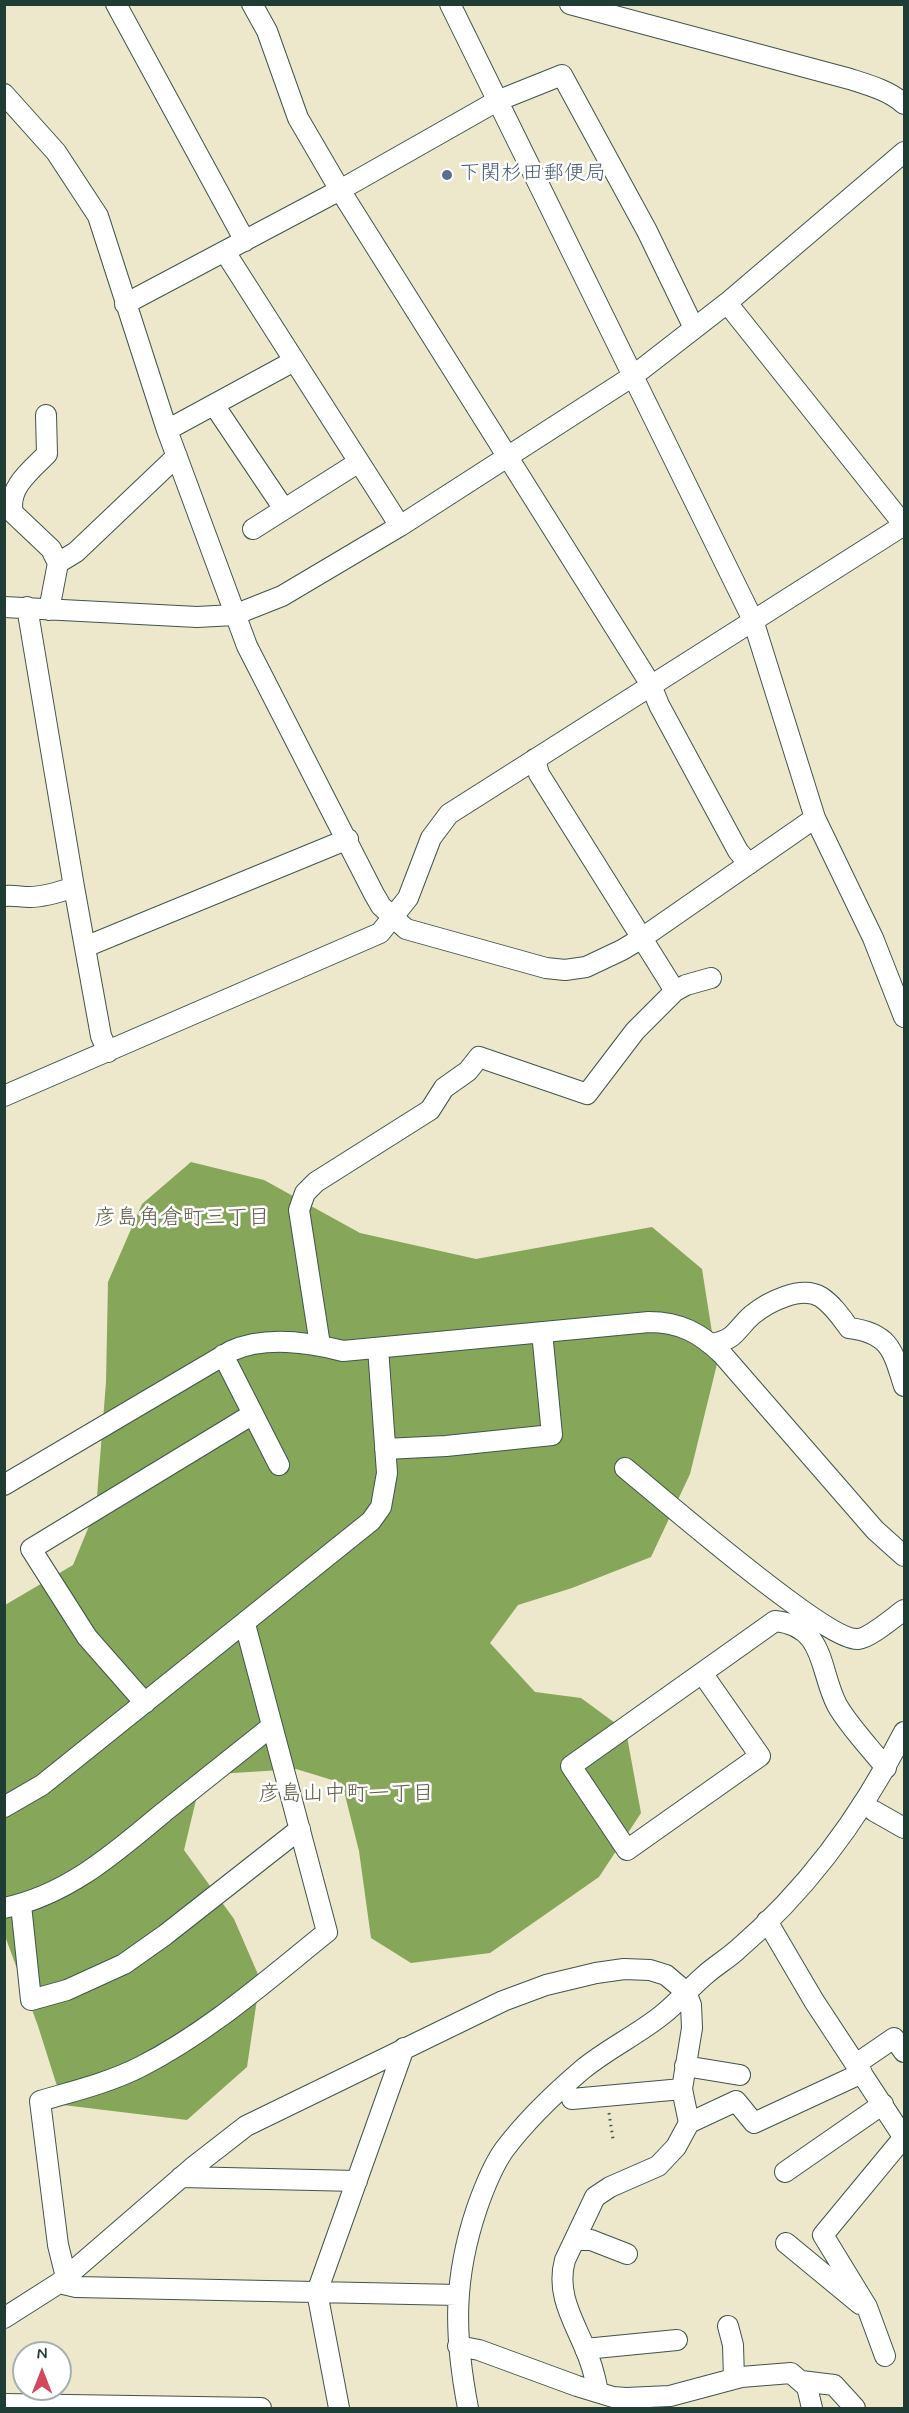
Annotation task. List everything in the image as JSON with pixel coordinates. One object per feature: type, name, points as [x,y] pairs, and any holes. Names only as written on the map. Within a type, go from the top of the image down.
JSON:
[{"type":"street","points":[[116,4],[245,241]]},
{"type":"street","points":[[252,4],[267,32],[298,118],[340,190],[651,685],[659,705],[738,851],[749,864]]},
{"type":"street","points":[[450,4],[753,620],[815,818],[873,938],[904,1017]]},
{"type":"street","points":[[570,4],[850,79],[875,87],[904,104]]},
{"type":"street","points":[[125,304],[340,190],[497,101],[562,75],[647,231],[694,328]]},
{"type":"street","points":[[4,94],[56,152],[98,216],[167,430],[247,646],[348,839],[374,894],[393,918],[406,929],[546,968],[565,970],[586,967],[642,938],[815,818]]},
{"type":"street","points":[[4,607],[197,617],[234,615],[282,596],[400,526],[633,376],[727,303],[904,152]]},
{"type":"street","points":[[225,252],[400,526]]},
{"type":"street","points":[[4,1096],[358,945],[380,933],[408,898],[432,838],[449,814],[904,525],[727,303]]},
{"type":"street","points":[[167,430],[294,361]]},
{"type":"street","points":[[214,405],[284,509]]},
{"type":"street","points":[[46,415],[47,454],[27,473],[14,492],[11,505],[13,513],[51,549],[58,563],[49,610]]},
{"type":"street","points":[[58,563],[76,552],[177,456]]},
{"type":"street","points":[[253,530],[359,462]]},
{"type":"street","points":[[27,607],[100,1036],[108,1052]]},
{"type":"street","points":[[535,759],[539,774],[675,991]]},
{"type":"street","points":[[85,947],[348,839]]},
{"type":"street","points":[[4,896],[17,895],[28,898],[59,893],[74,887]]},
{"type":"street","points":[[320,1345],[299,1210],[305,1193],[316,1182],[430,1110],[444,1088],[468,1071],[479,1057],[587,1094],[635,1031],[675,991],[686,985],[711,978]]},
{"type":"street","points":[[712,1344],[728,1341],[762,1307],[784,1297],[814,1294],[827,1302],[849,1328],[867,1330],[885,1341],[904,1386]]},
{"type":"street","points":[[4,1485],[223,1355],[246,1344],[294,1343],[320,1345],[344,1351],[649,1322],[670,1322],[712,1344],[875,1530],[902,1547]]},
{"type":"street","points":[[385,1449],[446,1446],[552,1435],[542,1332]]},
{"type":"street","points":[[4,1807],[42,1785],[371,1521],[381,1507],[385,1491],[385,1449],[378,1348]]},
{"type":"street","points":[[223,1355],[279,1465]]},
{"type":"street","points":[[145,1703],[87,1637],[31,1549],[253,1414]]},
{"type":"street","points":[[625,1468],[785,1598],[844,1637],[864,1638],[904,1610]]},
{"type":"street","points":[[702,1672],[760,1756],[627,1850],[571,1766],[702,1672],[775,1621],[796,1626],[814,1643],[821,1656],[837,1705],[886,1768]]},
{"type":"street","points":[[63,2280],[40,2101],[98,2085],[176,2048],[221,2016],[327,1932],[245,1624]]},
{"type":"street","points":[[272,1726],[92,1869],[48,1894],[13,1907],[31,2000],[67,1990],[124,1964],[165,1935],[300,1829]]},
{"type":"street","points":[[468,2409],[458,2346],[458,2295],[463,2252],[483,2190],[503,2151],[562,2088],[611,2047],[662,2015],[737,1950],[804,1883],[855,1817],[886,1768],[904,1732]]},
{"type":"street","points":[[874,1811],[904,1828]]},
{"type":"street","points":[[767,1921],[814,2001],[904,2137],[823,2235],[867,2307],[885,2356]]},
{"type":"street","points":[[4,2318],[63,2280],[223,2141],[246,2126],[503,2001],[546,1985],[596,1973],[624,1969],[650,1970],[666,1975],[686,1992],[691,2005],[692,2028],[682,2089],[689,2123]]},
{"type":"street","points":[[598,2392],[585,2349],[562,2292],[562,2271],[595,2197],[610,2187],[658,2166],[676,2147],[689,2123],[736,2101],[754,2123],[859,2068],[894,2038],[904,2052]]},
{"type":"street","points":[[339,2409],[317,2292],[404,2048]]},
{"type":"street","points":[[685,2067],[740,2075]]},
{"type":"street","points":[[572,2099],[682,2089]]},
{"type":"street","points":[[785,2172],[883,2104]]},
{"type":"street","points":[[181,2177],[357,2181]]},
{"type":"street","points":[[575,2240],[591,2240],[627,2254]]},
{"type":"street","points":[[786,2243],[857,2302],[867,2307]]},
{"type":"street","points":[[63,2280],[76,2288],[458,2295]]},
{"type":"street","points":[[728,2326],[733,2345],[734,2379]]},
{"type":"street","points":[[585,2349],[676,2340]]},
{"type":"street","points":[[458,2346],[479,2350],[598,2392],[626,2398],[670,2396],[734,2379],[791,2373],[807,2387],[812,2409]]},
{"type":"street","points":[[801,2381],[834,2385],[855,2409]]},
{"type":"street","points":[[4,2404],[261,2409]]},
{"type":"path","points":[[606,2097],[613,2139]]},
{"type":"green space","points":[[191,1162],[264,1180],[360,1233],[476,1259],[652,1227],[702,1269],[717,1364],[690,1474],[651,1557],[572,1588],[518,1605],[490,1643],[535,1692],[581,1698],[626,1731],[641,1813],[599,1877],[490,1953],[411,1963],[371,1938],[359,1851],[342,1783],[296,1769],[202,1775],[184,1850],[234,1919],[260,1979],[247,2067],[187,2120],[63,2105],[38,2026],[5,1936],[5,1605],[73,1565],[96,1509],[106,1382],[108,1282],[142,1204]]},
{"type":"place","name":"下関杉田郵便局","points":[[447,175]]},
{"type":"district","name":"彦島角倉町三丁目","points":[[182,1219]]},
{"type":"district","name":"彦島山中町一丁目","points":[[346,1795]]}]
